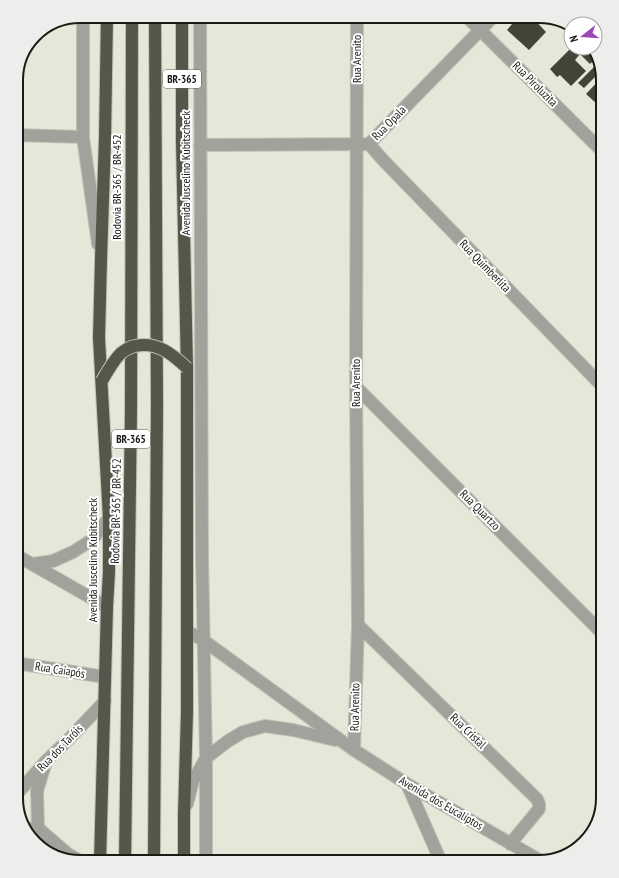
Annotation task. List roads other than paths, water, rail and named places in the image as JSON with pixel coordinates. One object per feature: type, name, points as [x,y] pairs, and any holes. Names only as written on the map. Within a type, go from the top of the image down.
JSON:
[{"type":"highway","name":"Avenida Juscelino Kubitscheck","points":[[100,855],[109,572],[109,518],[99,338],[107,23]]},
{"type":"highway","name":"Rodovia BR-365 / BR-452","points":[[124,855],[131,409],[132,23]]},
{"type":"highway","name":"BR-365","points":[[154,855],[157,406],[155,23]]},
{"type":"highway","name":"BR-365","points":[[182,23],[187,368],[187,738],[184,855]]},
{"type":"highway","points":[[102,382],[111,366],[122,352],[131,347],[142,344],[152,345],[162,349],[175,357],[187,368]]},
{"type":"street","name":"Avenida Juscelino Kubitscheck","points":[[83,23],[83,137],[101,259]]},
{"type":"street","name":"Avenida Juscelino Kubitscheck","points":[[200,23],[199,329],[206,758],[206,855]]},
{"type":"street","name":"Rua Arenito","points":[[354,750],[358,625],[356,387],[357,23]]},
{"type":"street","name":"Rua Piroluzita","points":[[473,23],[596,145]]},
{"type":"street","name":"Rua Opala","points":[[200,145],[369,144],[487,23]]},
{"type":"street","points":[[23,134],[83,137]]},
{"type":"street","name":"Rua Quimberlita","points":[[369,144],[596,380]]},
{"type":"street","name":"Rua Quartzo","points":[[356,387],[596,627]]},
{"type":"street","points":[[33,564],[53,562],[73,552],[93,539],[109,518]]},
{"type":"street","points":[[23,559],[107,607]]},
{"type":"street","name":"Rua Cristal","points":[[358,625],[537,799],[539,809],[510,844]]},
{"type":"street","name":"Avenida dos Eucalíptos","points":[[187,631],[203,640],[354,750],[407,784],[526,855]]},
{"type":"street","name":"Rua Caiapós","points":[[23,664],[105,677]]},
{"type":"street","name":"Rua dos Taróis","points":[[23,787],[46,760],[70,739],[105,701]]},
{"type":"street","name":"Avenida dos Eucalíptos","points":[[184,815],[193,781],[206,758],[228,741],[243,732],[265,726],[293,730],[342,742]]},
{"type":"street","points":[[39,837],[37,791],[46,760]]},
{"type":"street","points":[[407,784],[438,855]]},
{"type":"street","points":[[32,828],[38,828],[62,852]]}]
